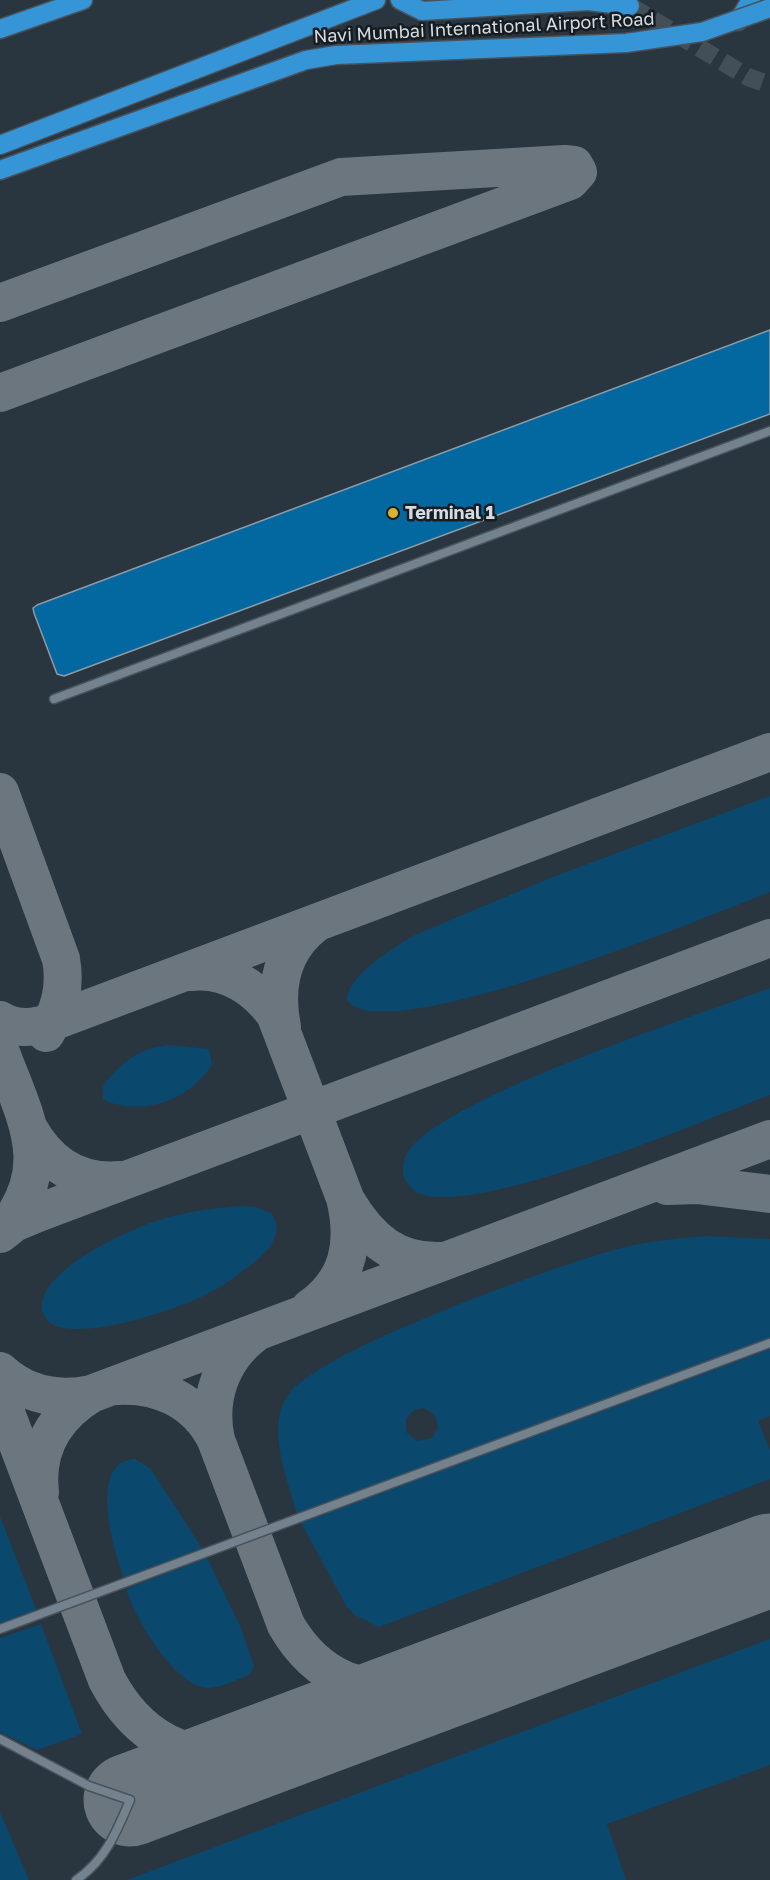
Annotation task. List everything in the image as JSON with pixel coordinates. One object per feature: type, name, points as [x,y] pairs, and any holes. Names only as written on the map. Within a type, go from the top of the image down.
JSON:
[{"type":"highway","points":[[0,29],[83,0]]},
{"type":"highway","name":"Navi Mumbai International Airport Road","points":[[0,145],[376,0]]},
{"type":"highway","points":[[400,0],[422,10],[588,1],[630,6]]},
{"type":"highway","points":[[738,21],[751,0]]},
{"type":"highway","name":"Navi Mumbai International Airport Road","points":[[0,170],[306,60],[336,55],[626,43],[702,32],[770,8]]},
{"type":"lane","points":[[54,699],[770,431]]},
{"type":"lane","points":[[0,1629],[770,1343]]},
{"type":"lane","points":[[0,1739],[89,1786],[130,1800],[107,1850],[92,1868],[75,1880]]},
{"type":"shaded area","points":[[770,796],[770,892],[620,950],[481,994],[420,1008],[373,1011],[347,1000],[355,981],[364,972],[385,954],[415,935],[555,876]]},
{"type":"shaded area","points":[[770,988],[770,1095],[593,1162],[540,1179],[490,1191],[449,1197],[420,1194],[412,1189],[404,1178],[403,1164],[408,1152],[431,1130],[470,1107],[576,1060]]},
{"type":"shaded area","points":[[168,1045],[209,1049],[212,1065],[185,1092],[163,1102],[138,1107],[111,1103],[103,1099],[103,1086],[123,1064],[148,1049]]},
{"type":"shaded area","points":[[255,1207],[271,1213],[276,1222],[274,1239],[255,1261],[211,1292],[188,1303],[144,1318],[92,1328],[69,1329],[52,1324],[43,1313],[44,1297],[53,1282],[68,1267],[110,1241],[132,1230],[166,1218],[204,1210]]},
{"type":"shaded area","points":[[704,1236],[770,1239],[770,1338],[297,1514],[280,1454],[278,1423],[281,1408],[288,1395],[308,1377],[343,1356],[387,1335],[539,1274],[622,1248],[657,1241]],"holes":[[[424,1408],[435,1415],[438,1428],[432,1438],[417,1441],[406,1432],[406,1419],[414,1410]]]},
{"type":"shaded area","points":[[770,1349],[770,1416],[758,1421],[770,1450],[770,1479],[379,1627],[355,1615],[347,1607],[301,1523]]},
{"type":"shaded area","points":[[135,1459],[151,1469],[203,1550],[124,1578],[110,1529],[108,1491],[112,1475],[120,1464]]},
{"type":"shaded area","points":[[0,1516],[37,1612],[0,1624]]},
{"type":"shaded area","points":[[207,1558],[240,1626],[254,1666],[250,1674],[210,1688],[197,1685],[184,1677],[158,1649],[147,1633],[126,1589]]},
{"type":"shaded area","points":[[41,1624],[82,1734],[37,1750],[0,1732],[0,1638]]},
{"type":"shaded area","points":[[770,1639],[770,1765],[607,1824],[626,1880],[127,1880]]},
{"type":"shaded area","points":[[0,1812],[29,1880],[0,1880]]},
{"type":"building","name":"Terminal 1","points":[[770,330],[770,414],[64,676],[57,674],[34,613],[33,608],[37,605]]},
{"type":"taxiway","points":[[0,303],[341,177],[565,164],[574,165],[578,172],[570,181],[0,393]]},
{"type":"taxiway","points":[[0,1020],[26,1027],[52,1022],[770,752]]},
{"type":"taxiway","points":[[0,792],[61,959],[63,979],[61,998],[46,1033]]},
{"type":"taxiway","points":[[282,1027],[279,998],[283,970],[294,945],[315,924]]},
{"type":"taxiway","points":[[0,1234],[14,1223],[38,1213],[770,938]]},
{"type":"taxiway","points":[[190,972],[216,973],[238,981],[258,995],[275,1014],[345,1198],[350,1230],[346,1259],[333,1285],[310,1308]]},
{"type":"taxiway","points":[[0,1050],[26,1120],[31,1142],[32,1164],[29,1185],[19,1208],[3,1231]]},
{"type":"taxiway","points":[[28,1127],[45,1151],[66,1169],[91,1179],[120,1180]]},
{"type":"taxiway","points":[[0,1371],[20,1386],[42,1394],[66,1397],[91,1394],[770,1139]]},
{"type":"taxiway","points":[[667,1186],[697,1185],[770,1194]]},
{"type":"taxiway","points":[[347,1202],[365,1227],[386,1246],[411,1258],[442,1261]]},
{"type":"taxiway","points":[[254,1334],[233,1355],[219,1381],[213,1410],[214,1425],[216,1440],[286,1625],[313,1660],[329,1672],[346,1680],[383,1689],[427,1689]]},
{"type":"taxiway","points":[[116,1386],[147,1388],[175,1397],[198,1415],[216,1440]]},
{"type":"taxiway","points":[[40,1492],[41,1462],[50,1435],[67,1413],[91,1394]]},
{"type":"taxiway","points":[[0,1397],[107,1680],[119,1700],[149,1731],[185,1750],[206,1755],[252,1754]]},
{"type":"runway","points":[[130,1800],[770,1560]]},
{"type":"tunnel","points":[[630,6],[748,77],[770,85]]},
{"type":"place","name":"Terminal 1","points":[[393,513]]}]
